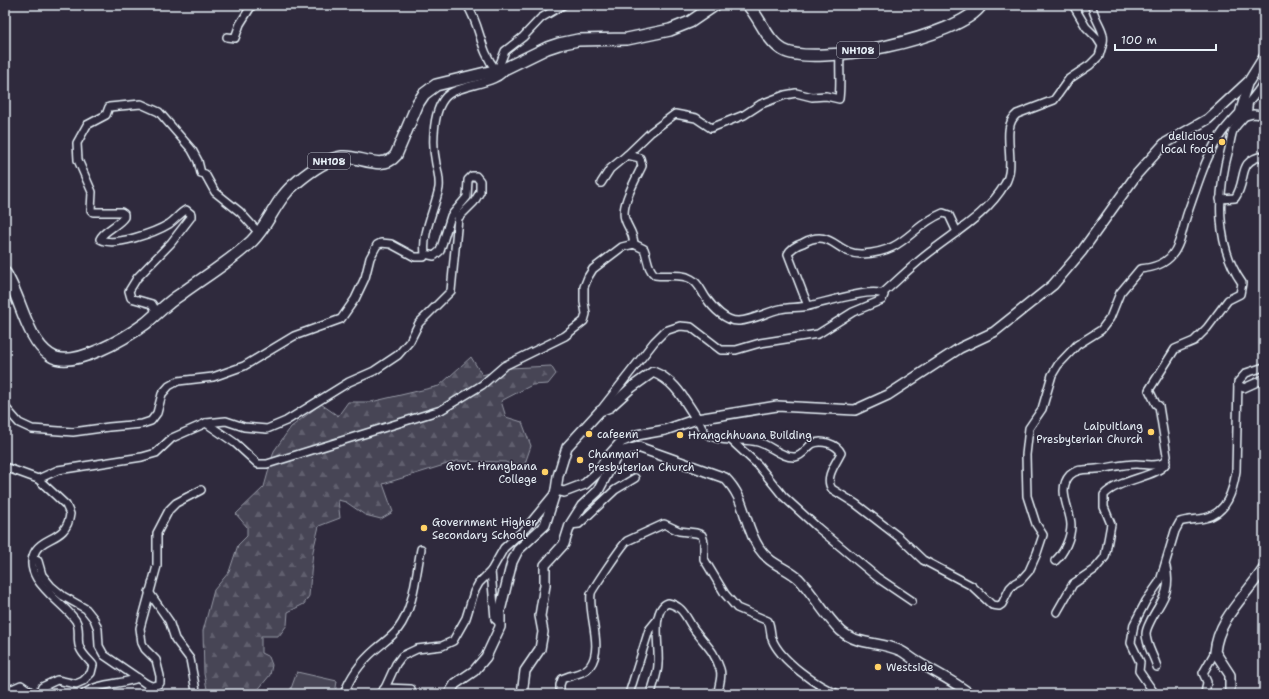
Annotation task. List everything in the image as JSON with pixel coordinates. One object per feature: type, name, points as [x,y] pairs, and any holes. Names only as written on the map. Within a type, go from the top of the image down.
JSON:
[{"type":"highway","name":"NH108","points":[[5,273],[16,293],[29,326],[44,350],[58,359],[66,360],[77,358],[129,333],[244,248],[259,233],[285,192],[323,164],[342,157],[381,163],[391,161],[396,155],[418,103],[428,90],[449,81],[500,69],[559,44],[578,40],[627,39],[675,29],[690,22],[715,5]]},
{"type":"highway","name":"NH108","points":[[748,5],[756,14],[770,38],[784,50],[805,54],[840,53],[891,45],[934,34],[970,17],[981,5]]},
{"type":"main road","points":[[555,492],[564,492],[585,484],[597,473],[606,459],[621,442],[637,435],[665,430],[698,419],[776,406],[855,410],[888,395],[960,348],[994,332],[1053,285],[1082,251],[1137,174],[1164,144],[1208,119],[1249,81],[1264,57]]},
{"type":"main road","points":[[449,694],[456,684],[474,671],[486,657],[500,627],[500,611],[512,562],[518,550],[545,525],[555,492],[558,476],[568,447],[600,411],[610,407],[632,386],[653,372],[663,376],[676,386],[698,419]]},
{"type":"main road","points":[[522,694],[525,671],[540,650],[543,632],[540,616],[545,585],[545,565],[564,544],[570,526],[582,506],[598,491],[615,459],[623,451],[638,447],[725,478],[734,486],[740,498],[751,533],[759,548],[778,567],[798,578],[841,631],[852,638],[863,642],[901,651],[919,663],[946,677],[970,694]]},
{"type":"main road","points":[[1230,694],[1230,675],[1216,652],[1224,622],[1264,568]]},
{"type":"street","points":[[227,37],[235,38],[240,24],[252,5]]},
{"type":"street","points":[[426,254],[428,230],[439,187],[439,174],[436,165],[434,144],[435,122],[440,106],[449,94],[497,77],[505,72],[485,54],[473,16],[467,5]]},
{"type":"street","points":[[500,69],[505,51],[523,37],[541,18],[563,5]]},
{"type":"street","points":[[1073,5],[1086,27],[1097,38],[1102,46]]},
{"type":"street","points":[[600,411],[649,347],[665,331],[680,326],[690,327],[721,350],[736,350],[760,343],[818,334],[853,312],[882,300],[884,293],[915,264],[987,209],[1006,183],[1011,161],[1009,125],[1012,118],[1017,114],[1054,100],[1069,80],[1090,65],[1099,56],[1105,40],[1092,5]]},
{"type":"street","points":[[602,182],[610,169],[675,114],[696,118],[711,128],[744,115],[761,104],[786,95],[796,93],[812,97],[832,97],[839,99],[841,88],[839,72],[840,53]]},
{"type":"street","points":[[1239,113],[1249,81]]},
{"type":"street","points":[[698,419],[706,434],[732,441],[759,442],[793,457],[800,455],[811,444],[820,442],[836,446],[841,453],[829,478],[832,489],[856,504],[900,538],[923,560],[972,586],[995,607],[1002,604],[1010,588],[1021,580],[1028,571],[1037,553],[1042,535],[1036,524],[1027,496],[1027,438],[1029,428],[1044,403],[1054,371],[1077,345],[1102,330],[1110,318],[1120,293],[1140,268],[1152,268],[1171,256],[1182,231],[1201,175],[1221,134],[1248,103],[1264,81]]},
{"type":"street","points":[[1246,116],[1249,109],[1248,103]]},
{"type":"street","points":[[154,316],[155,309],[152,304],[131,298],[129,291],[137,278],[171,243],[191,217],[191,214],[186,210],[168,225],[132,238],[117,241],[103,241],[100,238],[120,222],[124,217],[124,214],[121,212],[96,212],[91,210],[92,192],[80,166],[77,149],[79,137],[84,129],[92,122],[106,115],[108,107],[141,104],[159,112],[192,150],[198,161],[201,173],[205,174],[215,192],[240,212],[259,233]]},
{"type":"street","points":[[1057,612],[1074,584],[1095,569],[1105,557],[1111,524],[1104,507],[1104,495],[1121,484],[1160,469],[1166,464],[1160,406],[1156,404],[1149,390],[1175,349],[1194,341],[1207,328],[1228,300],[1240,294],[1243,286],[1235,272],[1225,241],[1221,218],[1220,199],[1222,173],[1232,132],[1238,123],[1246,116],[1253,114],[1264,115]]},
{"type":"street","points":[[627,155],[637,156],[642,162],[642,166],[626,202],[624,218],[633,234],[634,244]]},
{"type":"street","points":[[1220,199],[1235,198],[1246,163],[1253,158],[1264,156]]},
{"type":"street","points":[[5,407],[19,423],[32,429],[74,432],[142,424],[151,421],[157,413],[162,394],[169,386],[178,381],[213,377],[244,366],[294,336],[341,320],[355,300],[366,278],[370,258],[378,245],[381,243],[391,244],[415,257],[424,257],[426,254],[434,256],[440,251],[451,216],[467,197],[468,180],[472,176],[478,178],[480,192],[474,202],[458,218],[456,227],[453,278],[450,291],[419,323],[410,341],[398,354],[374,371],[349,382],[286,421],[267,429],[244,427],[226,421],[206,423],[172,438],[156,453],[142,457],[58,470],[38,479]]},
{"type":"street","points":[[808,306],[788,254],[796,246],[815,237],[822,237],[850,252],[860,254],[882,252],[902,243],[928,221],[943,213],[949,215],[957,232]]},
{"type":"street","points":[[206,423],[235,443],[258,464],[267,464],[441,410],[482,385],[504,366],[565,336],[584,321],[586,314],[584,287],[588,277],[610,255],[622,247],[634,244],[644,249],[651,272],[660,276],[683,276],[692,279],[700,287],[705,297],[713,306],[730,321],[741,322],[780,309],[808,306],[849,296],[879,292],[884,293]]},
{"type":"street","points":[[1155,694],[1139,671],[1140,662],[1131,638],[1134,624],[1146,601],[1160,582],[1175,531],[1180,522],[1215,515],[1226,504],[1236,471],[1236,443],[1239,409],[1238,385],[1246,373],[1264,367]]},
{"type":"street","points":[[1238,385],[1244,388],[1264,379]]},
{"type":"street","points":[[732,441],[758,465],[784,496],[817,527],[878,578],[912,601]]},
{"type":"street","points":[[1055,561],[1063,551],[1071,524],[1064,496],[1066,482],[1071,475],[1083,469],[1098,469],[1121,465],[1160,464],[1165,461]]},
{"type":"street","points":[[5,467],[38,479],[66,506],[70,514],[67,525],[60,533],[38,547],[33,559],[40,585],[53,598],[68,609],[79,629],[80,648],[93,665],[91,673],[83,681],[76,684],[57,680],[42,687],[39,694]]},
{"type":"street","points":[[570,526],[578,524],[615,490],[635,478]]},
{"type":"street","points":[[33,559],[38,560],[42,575],[51,586],[63,596],[86,609],[94,619],[98,628],[98,646],[104,655],[150,686],[155,686],[160,683],[160,676],[156,660],[145,650],[141,639],[140,624],[157,566],[157,538],[159,527],[176,503],[202,490]]},
{"type":"street","points":[[379,694],[385,688],[396,664],[402,656],[417,649],[442,646],[453,641],[466,618],[474,592],[480,583],[491,571],[504,548],[526,528],[555,492]]},
{"type":"street","points":[[560,694],[562,679],[586,670],[594,658],[596,648],[590,599],[592,588],[627,541],[664,524],[679,531],[702,535],[704,542],[704,559],[708,569],[737,608],[768,621],[772,639],[782,655],[815,682],[838,694]]},
{"type":"street","points":[[344,694],[348,683],[361,664],[398,630],[403,621],[411,598],[421,549]]},
{"type":"street","points":[[1157,667],[1146,638],[1146,632],[1152,615],[1166,597],[1168,578],[1165,565]]},
{"type":"street","points":[[491,571],[495,620],[500,623]]},
{"type":"street","points":[[149,592],[169,621],[174,639],[190,659],[196,691],[194,694]]},
{"type":"street","points":[[651,694],[658,664],[658,619],[660,610],[664,604],[668,603],[683,611],[696,633],[708,644],[717,658],[721,671],[718,694]]},
{"type":"street","points":[[629,694],[649,630],[658,619]]},
{"type":"street","points":[[1205,694],[1207,682],[1203,673],[1216,652]]},
{"type":"street","points":[[84,694],[101,686],[124,683],[138,678]]},
{"type":"street","points":[[5,688],[12,689],[21,685],[34,694]]},
{"type":"street","points":[[385,688],[411,689]]},
{"type":"green space","points":[[471,357],[482,375],[510,368],[551,366],[556,374],[548,384],[532,385],[501,401],[506,417],[522,422],[531,446],[523,469],[505,462],[457,461],[383,484],[393,512],[381,519],[365,515],[346,502],[338,500],[340,518],[319,526],[313,551],[309,596],[304,604],[288,612],[287,625],[279,636],[261,636],[261,653],[269,657],[272,665],[270,675],[257,691],[248,694],[208,694],[204,674],[203,631],[214,590],[229,572],[238,545],[247,536],[247,527],[236,514],[264,487],[274,451],[291,427],[321,404],[338,416],[348,402],[371,402],[439,386]]},
{"type":"green space","points":[[297,672],[337,681],[335,694],[289,694]]},
{"type":"place","name":"delicious local food","points":[[1222,142]]},
{"type":"place","name":"Laipuitlang Presbyterian Church","points":[[1151,432]]},
{"type":"place","name":"cafeenn","points":[[589,434]]},
{"type":"place","name":"Hrangchhuana Building","points":[[680,435]]},
{"type":"place","name":"Chanmari Presbyterian Church","points":[[580,460]]},
{"type":"place","name":"Govt. Hrangbana College","points":[[545,472]]},
{"type":"place","name":"Government Higher Secondary School","points":[[424,528]]},
{"type":"place","name":"Westside","points":[[878,667]]}]
